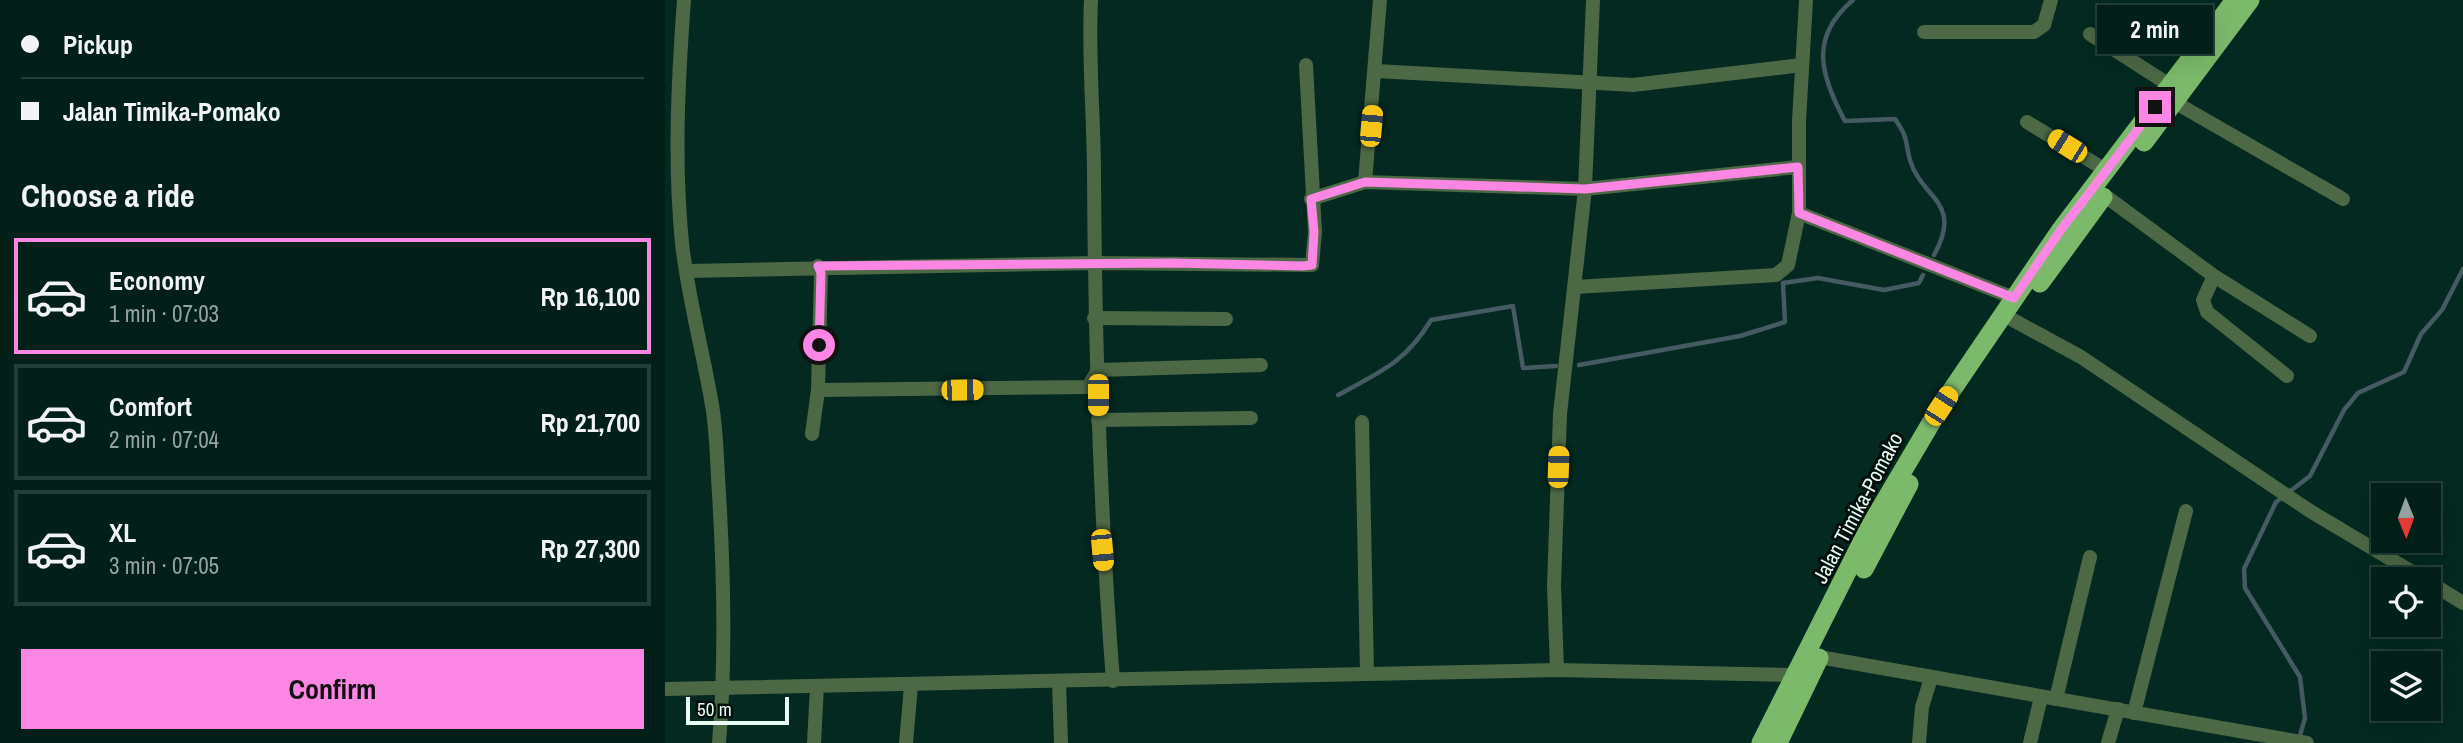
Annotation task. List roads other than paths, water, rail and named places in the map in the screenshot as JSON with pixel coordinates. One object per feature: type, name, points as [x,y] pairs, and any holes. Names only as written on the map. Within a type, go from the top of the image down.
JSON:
[{"type":"highway","name":"Jalan Timika-Pomako","points":[[1761,743],[1894,482],[1958,380],[2107,171],[2250,0]]},
{"type":"highway","name":"Jalan Timika-Pomako","points":[[1777,743],[1905,491],[2013,320],[2174,94],[2228,2]]},
{"type":"street","points":[[684,0],[678,181],[687,271],[700,355],[713,406],[724,565],[724,689],[719,743]]},
{"type":"street","points":[[1091,0],[1094,317],[1098,370],[1102,550],[1113,681]]},
{"type":"street","points":[[1365,182],[1380,0]]},
{"type":"street","points":[[1557,670],[1554,585],[1560,414],[1585,189],[1593,0]]},
{"type":"street","points":[[1575,287],[1776,275],[1788,265],[1799,213],[1798,167],[1805,0]]},
{"type":"street","points":[[1924,32],[2034,32],[2043,25],[2051,0]]},
{"type":"street","points":[[2090,34],[2174,94],[2343,199]]},
{"type":"street","points":[[687,271],[818,266],[1095,263],[1312,265],[1314,232],[1306,65]]},
{"type":"street","points":[[1376,71],[1591,84],[1661,83],[1802,65]]},
{"type":"street","points":[[2027,122],[2107,171]]},
{"type":"street","points":[[1311,199],[1365,182],[1585,189],[1798,167]]},
{"type":"street","points":[[2104,195],[2214,276],[2310,336]]},
{"type":"street","points":[[1799,213],[2014,298]]},
{"type":"street","points":[[812,434],[818,390],[821,273],[818,266]]},
{"type":"street","points":[[2214,276],[2203,300],[2207,312],[2287,376]]},
{"type":"street","points":[[1094,317],[1226,319]]},
{"type":"street","points":[[2013,320],[2081,357],[2310,512],[2404,567]]},
{"type":"street","points":[[1098,370],[1261,365]]},
{"type":"street","points":[[818,390],[1087,387],[1098,370]]},
{"type":"street","points":[[1098,419],[1251,418]]},
{"type":"street","points":[[1362,422],[1367,672]]},
{"type":"street","points":[[2134,713],[2186,511]]},
{"type":"street","points":[[2030,743],[2048,698],[2090,557]]},
{"type":"street","points":[[2441,589],[2463,603]]},
{"type":"street","points":[[1819,657],[2306,743]]},
{"type":"street","points":[[665,689],[911,686],[1367,672],[1557,670],[1795,675]]},
{"type":"street","points":[[1919,743],[1921,707],[1931,678]]},
{"type":"street","points":[[1059,682],[1061,743]]},
{"type":"street","points":[[814,743],[817,686]]},
{"type":"street","points":[[906,743],[911,686]]},
{"type":"street","points":[[2108,743],[2117,709]]},
{"type":"waterway","points":[[1853,0],[1839,14],[1825,42],[1823,57],[1830,88],[1845,121],[1895,119],[1900,126],[1915,173],[1942,211],[1942,237],[1934,255]]},
{"type":"waterway","points":[[2299,739],[2305,718],[2300,677],[2245,588],[2244,569],[2276,502],[2310,476],[2344,410],[2358,393],[2404,372],[2421,334],[2442,310],[2463,269]]},
{"type":"waterway","points":[[1579,365],[1740,336],[1785,322],[1783,283],[1818,278],[1884,290],[1919,283],[1923,275]]},
{"type":"waterway","points":[[1338,395],[1401,357],[1431,320],[1513,306],[1523,368],[1556,366]]}]
